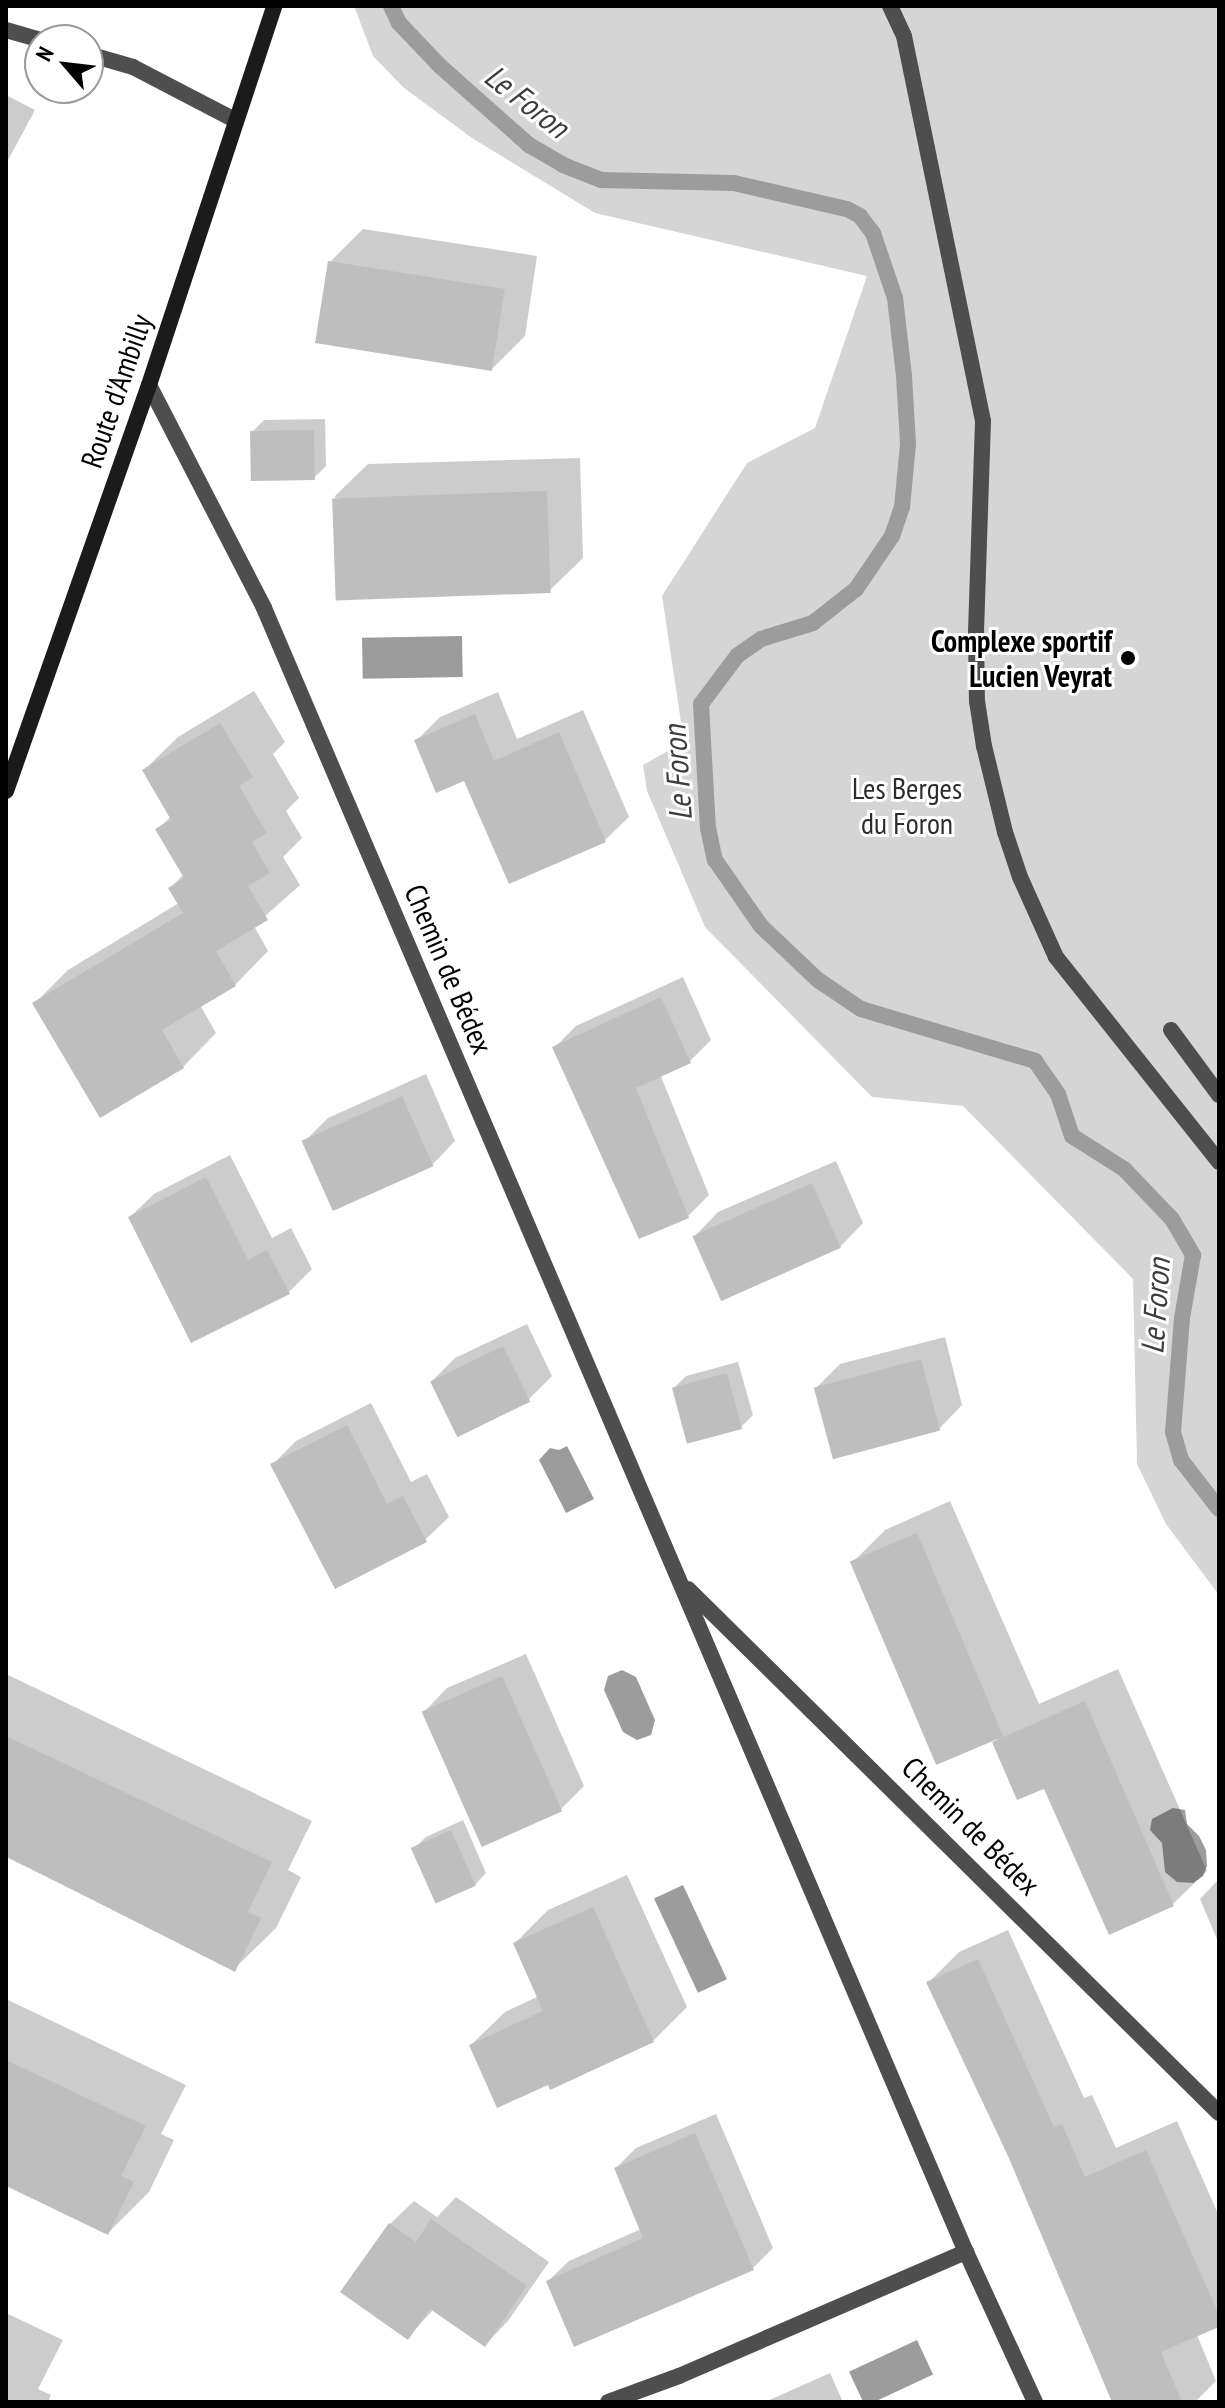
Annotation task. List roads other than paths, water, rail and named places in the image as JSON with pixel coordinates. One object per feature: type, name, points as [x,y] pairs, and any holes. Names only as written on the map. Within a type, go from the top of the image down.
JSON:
[{"type":"street","name":"Route d'Ambilly","points":[[6,791],[149,385],[274,6]]},
{"type":"street","points":[[890,6],[904,36],[983,421],[976,633],[977,701],[984,746],[1005,832],[1020,877],[1056,957],[1219,1162]]},
{"type":"street","points":[[104,59],[133,67],[235,120]]},
{"type":"street","name":"Chemin de Bédex","points":[[149,385],[264,608],[966,2252],[1035,2402]]},
{"type":"street","points":[[1171,1030],[1219,1095]]},
{"type":"street","name":"Chemin de Bédex","points":[[681,1582],[1219,2113]]},
{"type":"street","points":[[608,2402],[679,2376],[966,2252]]},
{"type":"waterway","name":"Le Foron","points":[[391,6],[399,23],[440,66],[529,145],[563,165],[601,180],[734,183],[847,209],[860,216],[873,233],[895,298],[904,376],[908,444],[902,507],[892,536],[856,589],[813,623],[761,639],[737,656],[701,704],[708,828],[715,860],[761,926],[818,980],[861,1009],[1035,1061],[1058,1094],[1072,1136],[1124,1169],[1172,1219],[1193,1255],[1182,1318],[1173,1432],[1181,1460],[1219,1509]]},
{"type":"place","name":"Complexe sportif Lucien Veyrat","points":[[1128,658]]},
{"type":"park label","name":"Les Berges du Foron","points":[[907,805]]}]
